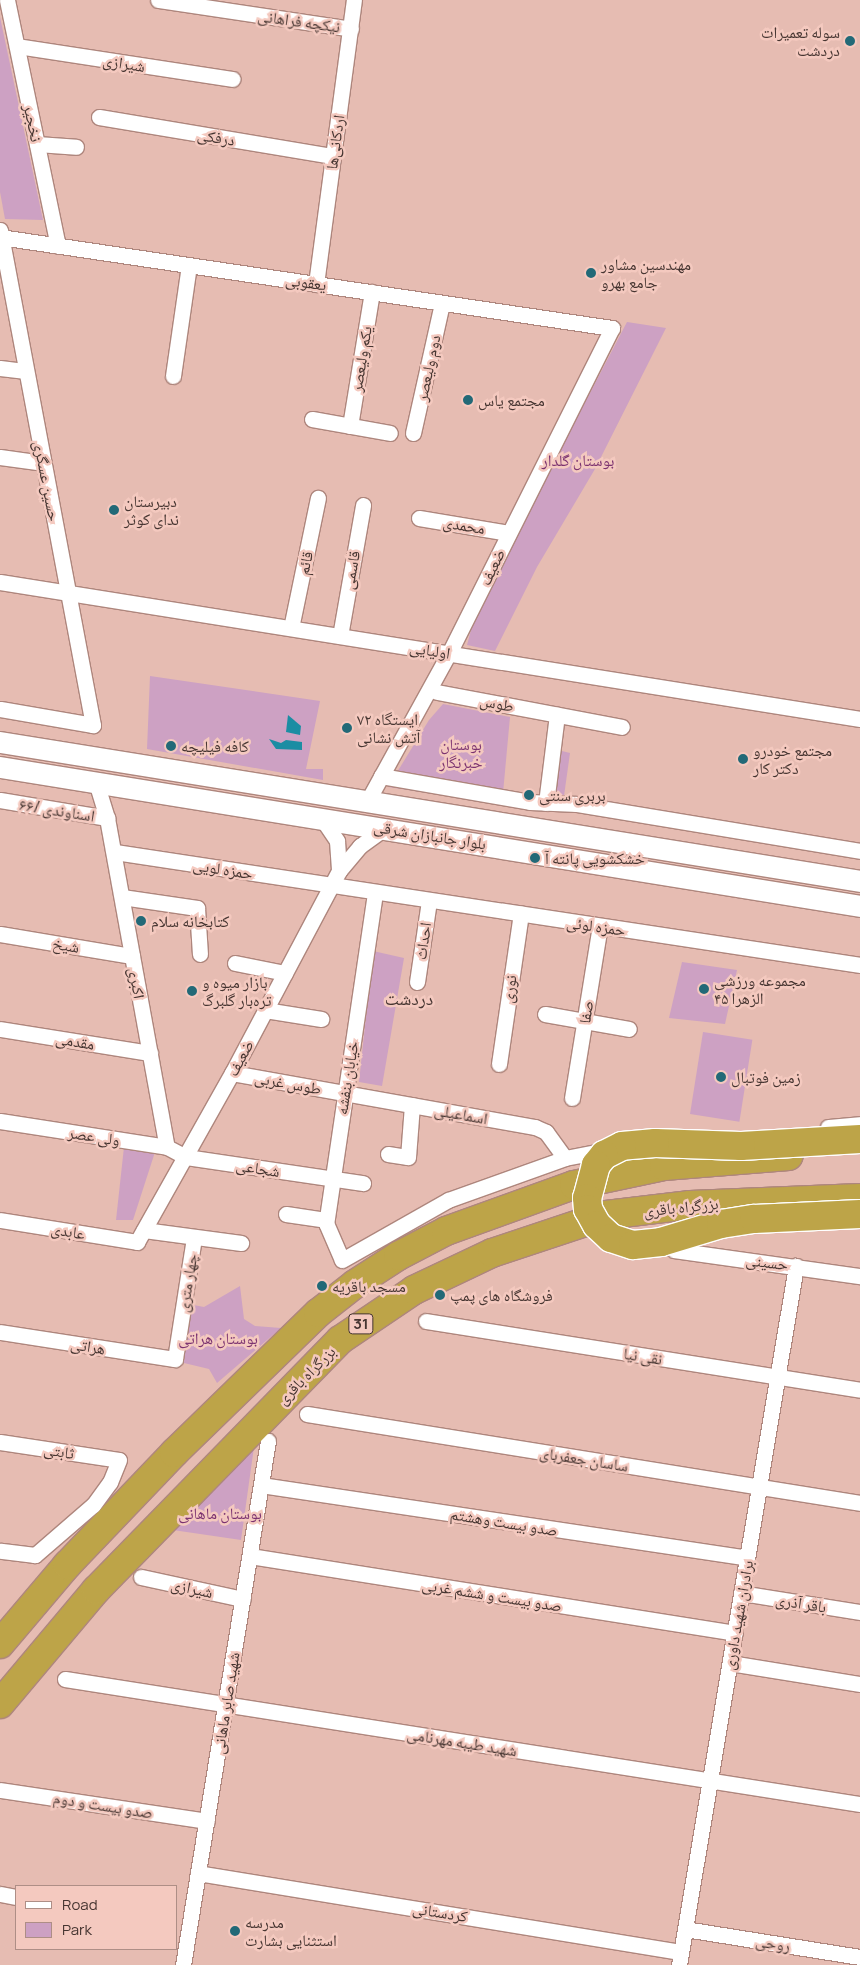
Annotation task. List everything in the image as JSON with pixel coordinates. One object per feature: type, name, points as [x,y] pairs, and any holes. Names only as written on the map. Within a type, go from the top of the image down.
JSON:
[{"type":"highway","points":[[860,1139],[741,1146],[655,1143],[622,1146],[604,1155],[596,1165],[587,1198],[588,1209],[597,1225],[611,1238],[633,1245],[661,1242],[721,1224],[754,1219],[860,1214]]},
{"type":"highway","name":"31","points":[[0,1644],[67,1565],[181,1446],[318,1313],[355,1284],[398,1256],[446,1231],[526,1200],[627,1172],[860,1150]]},
{"type":"highway","name":"بزرگراه باقری","points":[[0,1704],[96,1590],[326,1354],[372,1316],[414,1290],[500,1250],[606,1215],[709,1204],[860,1198]]},
{"type":"main road","name":"بلوار جانبازان شرقی","points":[[0,742],[860,881]]},
{"type":"main road","name":"بلوار جانبازان شرقی","points":[[0,767],[386,827],[860,906]]},
{"type":"street","name":"نخجیر","points":[[8,0],[58,246]]},
{"type":"street","name":"نیکچه فراهانی","points":[[158,0],[193,3],[351,29]]},
{"type":"street","name":"اردکانی‌ها","points":[[316,284],[354,0]]},
{"type":"street","name":"شیرازی","points":[[17,46],[232,79]]},
{"type":"street","name":"درفکی","points":[[99,117],[333,156]]},
{"type":"street","points":[[37,144],[76,147]]},
{"type":"street","name":"یعقوبی","points":[[0,234],[58,246],[612,328]]},
{"type":"street","name":"حسین عسگری","points":[[0,234],[93,725],[0,709]]},
{"type":"street","points":[[174,376],[189,265]]},
{"type":"street","name":"یکم ولیعصر","points":[[350,426],[372,292]]},
{"type":"street","name":"دوم ولیعصر","points":[[414,432],[442,303]]},
{"type":"street","name":"ضعیف","points":[[367,802],[449,653],[612,328]]},
{"type":"street","points":[[0,368],[26,371]]},
{"type":"street","points":[[312,419],[390,432]]},
{"type":"street","points":[[0,457],[43,463]]},
{"type":"street","name":"قائم","points":[[291,628],[318,498]]},
{"type":"street","name":"قاسمی","points":[[340,636],[362,505]]},
{"type":"street","name":"محمدی","points":[[419,518],[510,533]]},
{"type":"street","name":"اولیایی","points":[[0,582],[860,719]]},
{"type":"street","name":"طوس","points":[[437,692],[622,727]]},
{"type":"street","points":[[546,803],[557,715]]},
{"type":"street","points":[[381,776],[546,803],[577,804],[860,851]]},
{"type":"street","name":"اسناوندی /۶۶","points":[[0,800],[107,818],[96,782]]},
{"type":"street","points":[[320,817],[337,841],[339,871]]},
{"type":"street","name":"اکبری","points":[[107,818],[115,852],[167,1147]]},
{"type":"street","name":"ضعیف","points":[[140,1236],[232,1073],[339,871],[360,846],[386,827]]},
{"type":"street","name":"حمزه لویی","points":[[115,852],[331,886]]},
{"type":"street","name":"حمزه لوئی","points":[[331,886],[860,965]]},
{"type":"street","name":"خیابان بنفشه","points":[[375,893],[330,1179],[326,1220],[342,1260],[448,1200],[565,1158]]},
{"type":"street","points":[[122,897],[197,908],[200,954]]},
{"type":"street","name":"احداث","points":[[417,982],[429,901]]},
{"type":"street","name":"نوری","points":[[499,1064],[521,914]]},
{"type":"street","name":"صفا","points":[[572,1098],[600,926]]},
{"type":"street","name":"شیخ","points":[[0,934],[132,956]]},
{"type":"street","points":[[235,963],[285,973]]},
{"type":"street","points":[[265,1010],[321,1019]]},
{"type":"street","points":[[545,1014],[629,1029]]},
{"type":"street","name":"مقدمی","points":[[0,1029],[150,1053]]},
{"type":"street","name":"طوس غربی","points":[[232,1073],[344,1093]]},
{"type":"street","name":"اسماعیلی","points":[[344,1093],[535,1127],[546,1132],[565,1158]]},
{"type":"street","points":[[388,1154],[408,1157],[412,1105]]},
{"type":"street","name":"ولی عصر","points":[[0,1121],[167,1147],[186,1157]]},
{"type":"street","points":[[828,1127],[860,1124]]},
{"type":"street","points":[[565,1158],[647,1142]]},
{"type":"street","name":"شجاعی","points":[[186,1157],[330,1179],[363,1182]]},
{"type":"street","points":[[286,1214],[326,1220]]},
{"type":"street","name":"عابدی","points":[[0,1220],[140,1236],[194,1237],[241,1243]]},
{"type":"street","name":"چهار متری","points":[[175,1359],[194,1237]]},
{"type":"street","name":"حسینی","points":[[674,1250],[860,1276]]},
{"type":"street","name":"برادران شهید داوری","points":[[680,1958],[796,1266]]},
{"type":"street","name":"نقی نیا","points":[[426,1322],[860,1390]]},
{"type":"street","name":"هراتی","points":[[0,1332],[175,1359]]},
{"type":"street","name":"ساسان جعفربای","points":[[307,1414],[860,1503]]},
{"type":"street","name":"ثابتی","points":[[0,1442],[119,1460],[110,1482],[93,1505],[35,1555],[0,1551]]},
{"type":"street","name":"شهید صابر ماهانی","points":[[184,1965],[183,1924],[198,1873],[268,1442]]},
{"type":"street","name":"صدو بیست وهشتم","points":[[261,1485],[747,1558]]},
{"type":"street","name":"صدو بیست و ششم غربی","points":[[250,1556],[735,1633]]},
{"type":"street","name":"شیرازی","points":[[141,1577],[243,1600]]},
{"type":"street","name":"باقر آذری","points":[[741,1593],[860,1612]]},
{"type":"street","points":[[730,1663],[860,1684]]},
{"type":"street","name":"شهید طیبه مهرنامی","points":[[65,1679],[860,1804]]},
{"type":"street","name":"صدو بیست و دوم","points":[[0,1790],[207,1821]]},
{"type":"street","name":"کردستانی","points":[[198,1873],[680,1958]]},
{"type":"street","points":[[0,1894],[15,1897]]},
{"type":"street","name":"روحی","points":[[685,1929],[860,1957]]},
{"type":"green space","points":[[0,17],[43,220],[5,219],[0,192]]},
{"type":"green space","name":"بوستان گلدار","points":[[627,322],[666,328],[595,469],[537,567],[495,651],[467,645],[476,611]]},
{"type":"green space","points":[[150,676],[320,701],[306,769],[323,769],[323,780],[147,749]]},
{"type":"green space","name":"بوستان خبرنگار","points":[[443,704],[510,717],[502,804],[388,787],[429,720]]},
{"type":"green space","points":[[554,749],[570,753],[564,796],[550,794]]},
{"type":"green space","points":[[373,951],[404,958],[382,1086],[359,1082]]},
{"type":"green space","name":"مجموعه ورزشی الزهرا ۴۵","points":[[682,962],[737,970],[725,1024],[669,1018]]},
{"type":"green space","name":"زمین فوتبال","points":[[703,1032],[752,1040],[739,1122],[690,1114]]},
{"type":"green space","points":[[124,1147],[155,1152],[133,1220],[116,1220]]},
{"type":"green space","name":"بوستان هراتی","points":[[240,1286],[244,1319],[255,1326],[281,1328],[217,1383],[209,1369],[184,1363],[188,1304],[204,1307]]},
{"type":"green space","name":"بوستان ماهانی","points":[[254,1447],[241,1540],[166,1529]]},
{"type":"water","points":[[288,715],[301,726],[300,735],[286,732]]},
{"type":"water","points":[[269,739],[281,743],[286,740],[302,742],[302,750],[276,749]]},
{"type":"place","name":"سوله تعمیرات دردشت","points":[[850,41]]},
{"type":"place","name":"مهندسین مشاور جامع بهرو","points":[[591,273]]},
{"type":"place","name":"مجتمع یاس","points":[[468,400]]},
{"type":"place","name":"دبیرستان ندای کوثر","points":[[114,510]]},
{"type":"place","name":"ایستگاه ۷۲ آتش نشانی","points":[[347,728]]},
{"type":"place","name":"کافه فیلیچه","points":[[171,746]]},
{"type":"place","name":"مجتمع خودرو دکتر کار","points":[[743,759]]},
{"type":"place","name":"بربری سنتی","points":[[529,795]]},
{"type":"place","name":"خشکشویی پانته آ","points":[[535,858]]},
{"type":"place","name":"کتابخانه سلام","points":[[141,921]]},
{"type":"place","name":"مجموعه ورزشی الزهرا ۴۵","points":[[704,989]]},
{"type":"place","name":"بازار میوه و تره‌بار گلبرگ","points":[[192,991]]},
{"type":"place","name":"زمین فوتبال","points":[[721,1077]]},
{"type":"place","name":"مسجد باقریه","points":[[322,1286]]},
{"type":"place","name":"فروشگاه های پمپ","points":[[440,1295]]},
{"type":"place","name":"مدرسه استثنایی بشارت","points":[[235,1931]]},
{"type":"district","name":"دردشت","points":[[409,998]]}]
